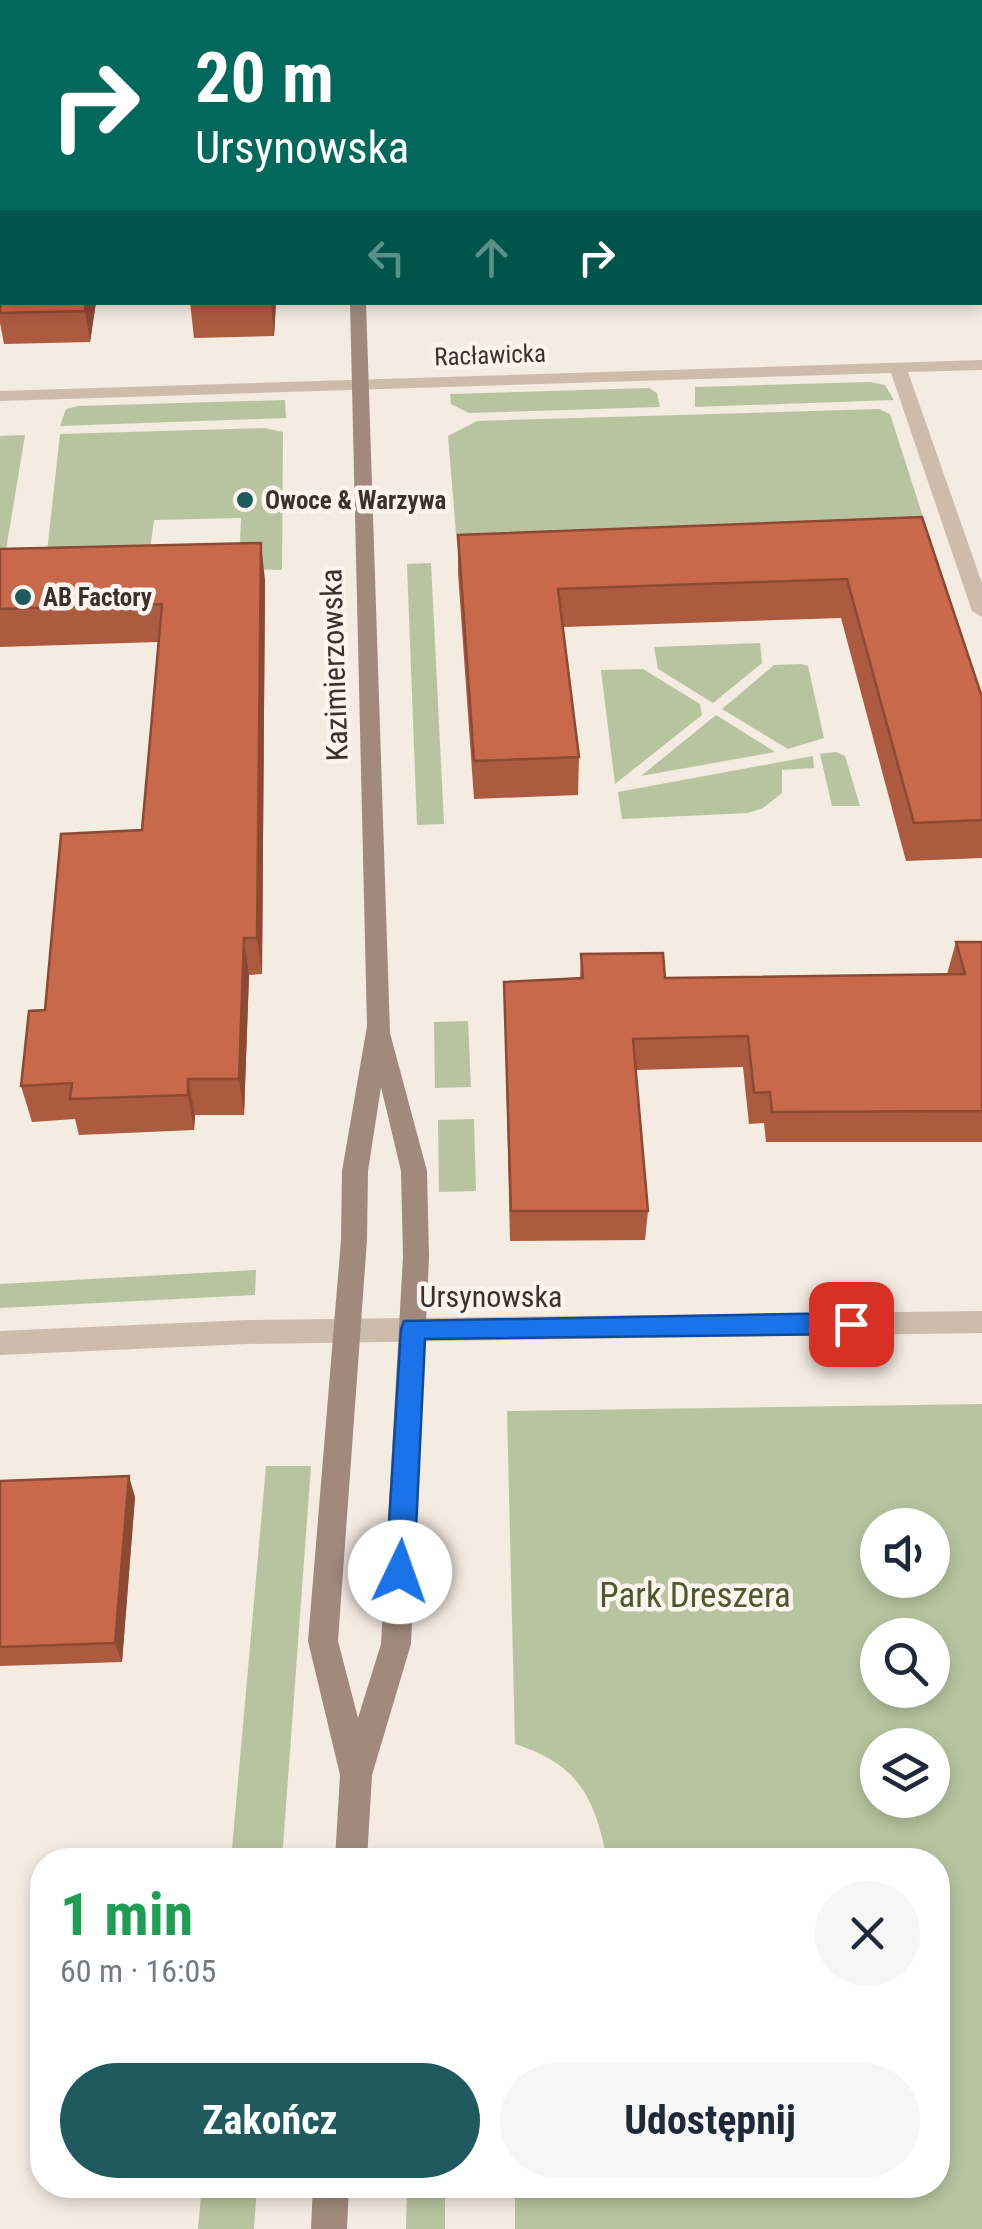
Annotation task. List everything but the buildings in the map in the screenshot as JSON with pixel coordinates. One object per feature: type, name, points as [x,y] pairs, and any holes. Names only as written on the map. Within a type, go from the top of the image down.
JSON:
[{"type":"street","name":"Kazimierzowska","points":[[356,1775],[323,1641],[348,1330],[355,1171],[379,1026],[358,305]]},
{"type":"street","name":"Racławicka","points":[[0,396],[982,366]]},
{"type":"street","points":[[898,368],[982,611]]},
{"type":"street","name":"Kazimierzowska","points":[[356,1775],[396,1644],[413,1329],[414,1171],[379,1026]]},
{"type":"street","name":"Ursynowska","points":[[0,1343],[348,1330],[982,1322]]},
{"type":"street","points":[[352,1848],[356,1775]]},
{"type":"street","points":[[328,2229],[330,2198]]},
{"type":"green space","points":[[870,382],[885,385],[894,400],[695,407],[695,387]]},
{"type":"green space","points":[[649,388],[657,393],[660,407],[469,413],[451,404],[450,394]]},
{"type":"green space","points":[[285,400],[286,418],[60,426],[66,409],[78,406]]},
{"type":"green space","points":[[879,409],[890,414],[931,542],[458,557],[448,436],[477,421]]},
{"type":"green space","points":[[264,428],[283,432],[282,570],[239,569],[241,518],[154,520],[149,557],[47,552],[60,434]]},
{"type":"green space","points":[[25,435],[5,556],[0,556],[0,436]]},
{"type":"green space","points":[[431,563],[444,824],[417,825],[407,564]]},
{"type":"green space","points":[[760,643],[762,663],[713,703],[658,669],[654,647]]},
{"type":"green space","points":[[774,665],[808,666],[824,738],[788,749],[722,709]]},
{"type":"green space","points":[[643,669],[700,704],[702,715],[615,784],[601,670]]},
{"type":"green space","points":[[716,715],[775,752],[641,776]]},
{"type":"green space","points":[[836,752],[845,756],[860,806],[832,806],[820,754]]},
{"type":"green space","points":[[813,756],[814,768],[782,770],[782,793],[763,808],[748,813],[622,819],[618,792]]},
{"type":"green space","points":[[468,1021],[471,1087],[435,1088],[434,1022]]},
{"type":"green space","points":[[474,1119],[476,1191],[439,1192],[438,1120]]},
{"type":"green space","points":[[256,1270],[255,1295],[0,1308],[0,1284]]},
{"type":"green space","name":"Park Dreszera","points":[[982,1404],[982,2229],[515,2229],[515,2198],[950,2198],[950,1848],[604,1848],[596,1818],[580,1786],[569,1773],[537,1752],[515,1744],[507,1411]]},
{"type":"green space","points":[[266,1466],[311,1466],[283,1848],[232,1848]]},
{"type":"green space","points":[[201,2198],[256,2198],[254,2229],[198,2229]]},
{"type":"green space","points":[[407,2198],[445,2198],[445,2229],[406,2229]]},
{"type":"place","name":"Owoce & Warzywa","points":[[245,500]]},
{"type":"place","name":"AB Factory","points":[[23,597]]},
{"type":"route","points":[[400,1572],[413,1329],[851,1324]]}]
